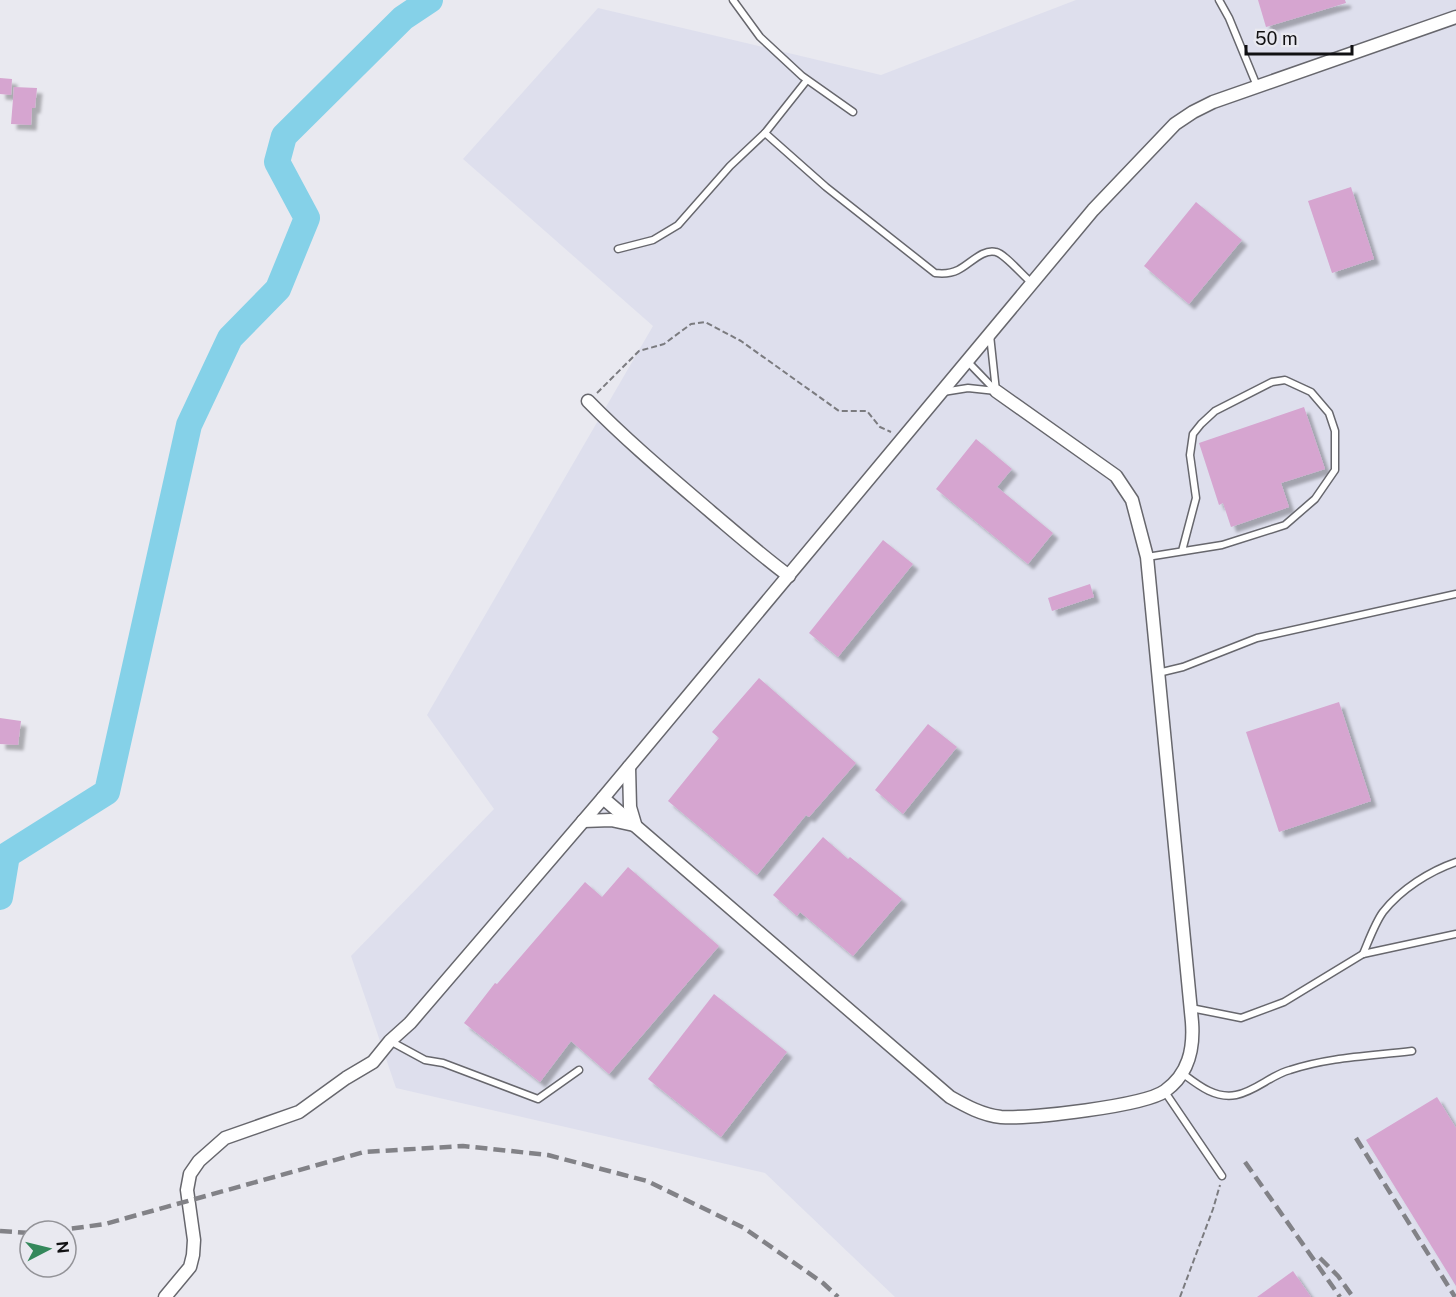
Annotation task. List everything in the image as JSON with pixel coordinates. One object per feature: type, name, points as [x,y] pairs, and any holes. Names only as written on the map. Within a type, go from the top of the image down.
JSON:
[{"type":"street","points":[[165,1297],[190,1267],[193,1255],[194,1240],[187,1190],[190,1174],[199,1161],[225,1138],[299,1112],[346,1078],[373,1062],[390,1041],[410,1023],[603,798],[1093,210],[1175,124],[1213,102],[1456,17]]},
{"type":"street","points":[[603,798],[950,1097],[974,1110],[1000,1117],[1044,1116],[1143,1100],[1164,1091],[1182,1073],[1190,1059],[1193,1041],[1147,557],[1132,500],[1116,476],[996,391]]},
{"type":"street","points":[[588,401],[615,430],[663,472],[753,549],[789,576]]},
{"type":"street","points":[[629,767],[629,798],[635,825]]},
{"type":"street","points":[[583,821],[611,820],[635,825]]},
{"type":"lane","points":[[733,0],[760,37],[807,80],[853,112]]},
{"type":"lane","points":[[1219,0],[1229,18],[1257,87]]},
{"type":"lane","points":[[618,249],[653,240],[678,225],[730,166],[765,133],[807,80]]},
{"type":"lane","points":[[765,133],[826,187],[935,273],[946,274],[958,270],[987,252],[995,251],[1032,284]]},
{"type":"lane","points":[[990,334],[996,391]]},
{"type":"lane","points":[[968,362],[996,391]]},
{"type":"lane","points":[[1147,557],[1222,545],[1285,525],[1315,499],[1335,470],[1335,431],[1329,413],[1311,392],[1285,380],[1272,382],[1215,411],[1197,429],[1193,434],[1190,454],[1196,498],[1182,551]]},
{"type":"lane","points":[[943,392],[969,388],[996,391]]},
{"type":"lane","points":[[1158,673],[1183,667],[1257,638],[1456,594]]},
{"type":"lane","points":[[1363,954],[1382,913],[1399,895],[1440,867],[1456,862]]},
{"type":"lane","points":[[1190,1008],[1241,1018],[1284,1002],[1363,954],[1456,934]]},
{"type":"lane","points":[[390,1041],[425,1060],[443,1062],[538,1099],[579,1070]]},
{"type":"lane","points":[[1182,1073],[1214,1093],[1235,1095],[1256,1088],[1286,1070],[1316,1062],[1412,1051]]},
{"type":"lane","points":[[1164,1091],[1222,1176]]},
{"type":"path","points":[[588,401],[639,351],[664,344],[692,324],[705,322],[741,341],[840,411],[867,411],[880,427],[904,439]]},
{"type":"path","points":[[1180,1297],[1213,1209],[1222,1176]]},
{"type":"shaded area","points":[[1076,0],[1456,0],[1456,1297],[895,1297],[765,1173],[396,1088],[351,956],[494,809],[427,715],[653,326],[463,159],[598,8],[881,75]]},
{"type":"building","points":[[1258,0],[1345,0],[1346,3],[1266,27]]},
{"type":"building","points":[[0,78],[12,79],[11,95],[0,94]]},
{"type":"building","points":[[14,87],[37,88],[31,125],[11,124]]},
{"type":"building","points":[[1351,187],[1374,259],[1332,273],[1308,201]]},
{"type":"building","points":[[1196,202],[1242,240],[1189,304],[1144,266]]},
{"type":"building","points":[[1304,407],[1325,469],[1281,483],[1289,507],[1231,527],[1223,503],[1219,505],[1199,443]]},
{"type":"building","points":[[976,439],[1012,469],[997,487],[1053,533],[1028,564],[936,489]]},
{"type":"building","points":[[883,540],[913,564],[838,657],[809,633]]},
{"type":"building","points":[[1090,584],[1094,597],[1052,611],[1048,598]]},
{"type":"building","points":[[759,678],[856,763],[809,817],[806,815],[757,875],[668,801],[719,738],[712,732]]},
{"type":"building","points":[[1339,702],[1371,801],[1279,832],[1246,732]]},
{"type":"building","points":[[0,718],[21,721],[18,745],[0,744]]},
{"type":"building","points":[[928,724],[957,747],[903,814],[875,790]]},
{"type":"building","points":[[823,837],[848,859],[850,857],[902,899],[853,956],[800,912],[797,916],[773,895]]},
{"type":"building","points":[[628,867],[719,946],[609,1074],[571,1041],[540,1082],[464,1023],[495,983],[497,984],[585,882],[602,897]]},
{"type":"building","points":[[714,994],[787,1052],[721,1137],[648,1079]]},
{"type":"building","points":[[1437,1097],[1456,1128],[1456,1286],[1366,1140]]},
{"type":"building","points":[[1293,1271],[1311,1297],[1257,1297]]},
{"type":"waterway","points":[[0,897],[7,855],[107,792],[189,425],[230,338],[278,289],[307,218],[277,162],[284,136],[403,18],[430,0]]},
{"type":"railway","points":[[1356,1138],[1455,1297]]},
{"type":"railway","points":[[78,1228],[105,1224],[364,1152],[463,1146],[548,1155],[647,1181],[744,1228],[823,1283],[838,1297]]},
{"type":"railway","points":[[1245,1162],[1340,1297]]},
{"type":"railway","points":[[0,1231],[18,1232]]},
{"type":"railway","points":[[1320,1258],[1338,1276],[1353,1297]]}]
